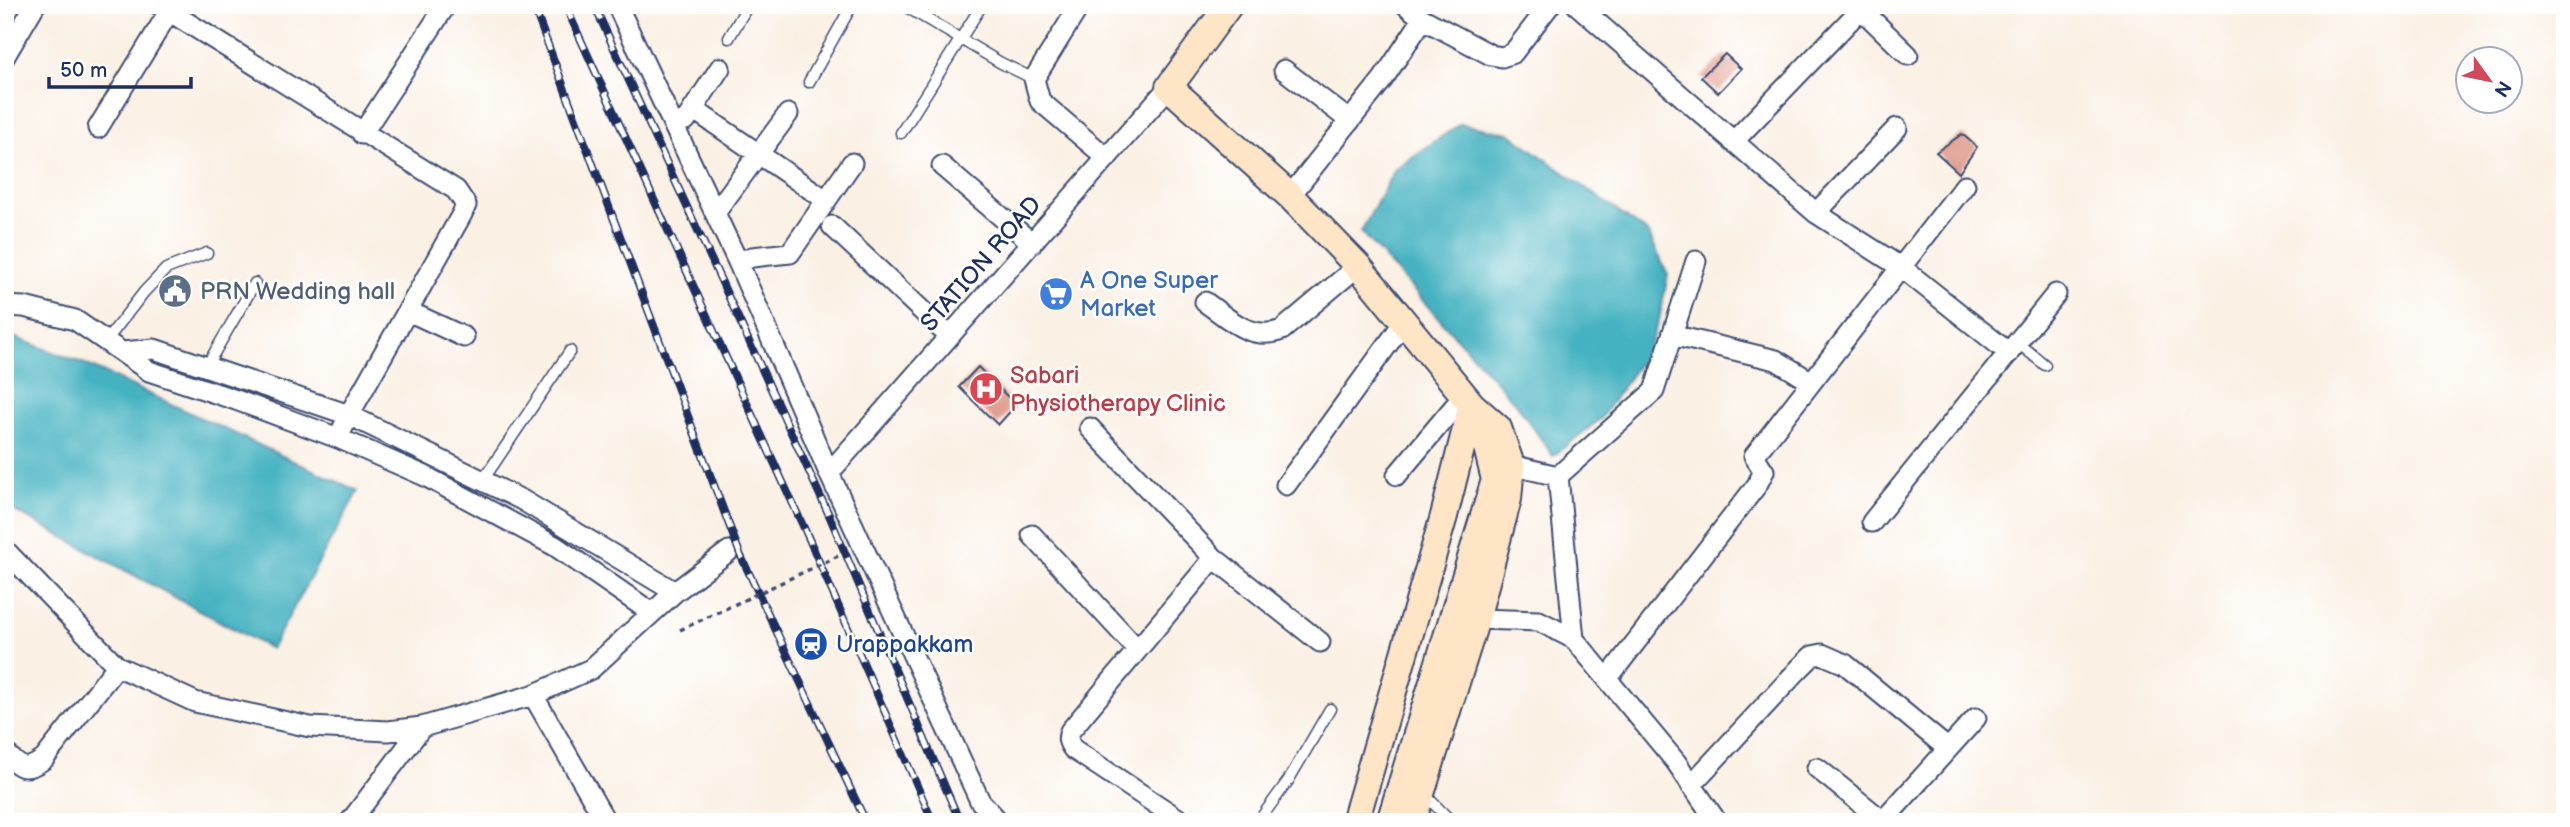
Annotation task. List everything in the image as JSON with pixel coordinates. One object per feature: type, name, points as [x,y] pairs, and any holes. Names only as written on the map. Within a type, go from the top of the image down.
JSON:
[{"type":"street","points":[[5,56],[34,5]]},
{"type":"street","points":[[362,134],[446,5]]},
{"type":"street","points":[[617,5],[738,262],[829,473],[980,801],[999,822]]},
{"type":"street","points":[[1080,5],[1034,79],[1040,101],[1107,158]]},
{"type":"street","points":[[1229,5],[1169,87],[1290,196],[1358,266],[1468,400],[1499,428],[1511,465],[1508,499],[1476,619],[1412,822]]},
{"type":"street","points":[[1406,5],[1423,19],[1491,55],[1502,57],[1513,53],[1550,5]]},
{"type":"street","points":[[1577,5],[1816,213],[1902,268],[2013,347]]},
{"type":"street","points":[[98,128],[167,7],[362,134],[456,190],[466,205],[338,438]]},
{"type":"street","points":[[1733,142],[1859,7],[1908,55]]},
{"type":"street","points":[[1290,196],[1383,79],[1423,19]]},
{"type":"street","points":[[677,131],[720,68]]},
{"type":"street","points":[[1284,70],[1350,121]]},
{"type":"street","name":"STATION ROAD","points":[[829,473],[1169,87]]},
{"type":"street","points":[[693,109],[826,200]]},
{"type":"street","points":[[715,213],[788,114]]},
{"type":"street","points":[[1816,213],[1897,128]]},
{"type":"street","points":[[738,262],[752,257],[790,253],[852,163]]},
{"type":"street","points":[[942,166],[1031,243]]},
{"type":"street","points":[[1608,678],[1757,485],[1764,471],[1754,456],[1965,185]]},
{"type":"street","points":[[832,226],[949,336]]},
{"type":"street","points":[[1558,476],[1654,391],[1696,261]]},
{"type":"street","points":[[1205,302],[1255,334],[1268,335],[1282,330],[1358,266]]},
{"type":"street","points":[[1872,522],[2056,294]]},
{"type":"street","points":[[5,306],[24,307],[75,320],[149,371],[338,438],[425,476],[545,540],[652,613]]},
{"type":"street","points":[[408,311],[464,337]]},
{"type":"street","points":[[1286,485],[1404,322]]},
{"type":"street","points":[[1672,335],[1776,360],[1810,381]]},
{"type":"street","points":[[115,347],[154,349],[349,415],[484,480],[587,537],[675,592]]},
{"type":"street","points":[[1390,822],[1495,480],[1484,435],[1468,400]]},
{"type":"street","points":[[1397,475],[1468,400]]},
{"type":"street","points":[[1355,822],[1444,516],[1468,400]]},
{"type":"street","points":[[1090,428],[1214,558],[1320,642]]},
{"type":"street","points":[[1370,822],[1484,435]]},
{"type":"street","points":[[1511,465],[1558,476]]},
{"type":"street","points":[[1558,476],[1574,639]]},
{"type":"street","points":[[1032,535],[1137,649]]},
{"type":"street","points":[[5,550],[117,666],[195,702],[310,727],[388,731],[422,727],[533,695],[591,669],[675,592],[729,551]]},
{"type":"street","points":[[1183,822],[1073,749],[1068,743],[1070,731],[1214,558]]},
{"type":"street","points":[[1476,619],[1539,621],[1574,639],[1692,785],[1717,822]]},
{"type":"street","points":[[1692,785],[1798,669],[1812,656],[1822,654],[1845,664],[1947,748]]},
{"type":"street","points":[[5,752],[16,764],[25,768],[33,767],[44,759],[117,666]]},
{"type":"street","points":[[533,695],[606,822]]},
{"type":"street","points":[[1817,768],[1883,821],[1976,718]]},
{"type":"street","points":[[350,822],[422,727]]},
{"type":"lane","points":[[729,38],[748,5]]},
{"type":"lane","points":[[809,82],[852,5]]},
{"type":"lane","points":[[903,5],[1034,79]]},
{"type":"lane","points":[[901,133],[982,5]]},
{"type":"lane","points":[[115,347],[144,292],[166,269],[207,253]]},
{"type":"lane","points":[[206,367],[256,283]]},
{"type":"lane","points":[[2013,347],[2045,365]]},
{"type":"lane","points":[[484,480],[570,351]]},
{"type":"lane","points":[[1258,822],[1288,781],[1330,709]]},
{"type":"lane","points":[[1423,793],[1452,822]]},
{"type":"path","points":[[680,630],[838,556]]},
{"type":"water","points":[[1460,124],[1509,133],[1648,233],[1668,275],[1659,320],[1646,353],[1600,419],[1553,456],[1518,406],[1361,232],[1395,169]]},
{"type":"water","points":[[5,334],[85,364],[358,491],[271,649],[5,506]]},
{"type":"building","points":[[1725,54],[1741,69],[1718,93],[1701,77]]},
{"type":"building","points":[[1962,134],[1977,147],[1959,173],[1936,152]]},
{"type":"building","points":[[978,367],[1016,405],[998,425],[959,387]]},
{"type":"railway","points":[[533,5],[740,554],[866,822]]},
{"type":"railway","points":[[565,5],[809,539],[933,822]]},
{"type":"railway","points":[[594,5],[829,515],[960,822]]},
{"type":"place","name":"PRN Wedding hall","points":[[175,291]]},
{"type":"place","name":"A One Super Market","points":[[1056,294]]},
{"type":"place","name":"Sabari Physiotherapy Clinic","points":[[986,389]]},
{"type":"place","name":"Urappakkam","points":[[811,644]]}]
